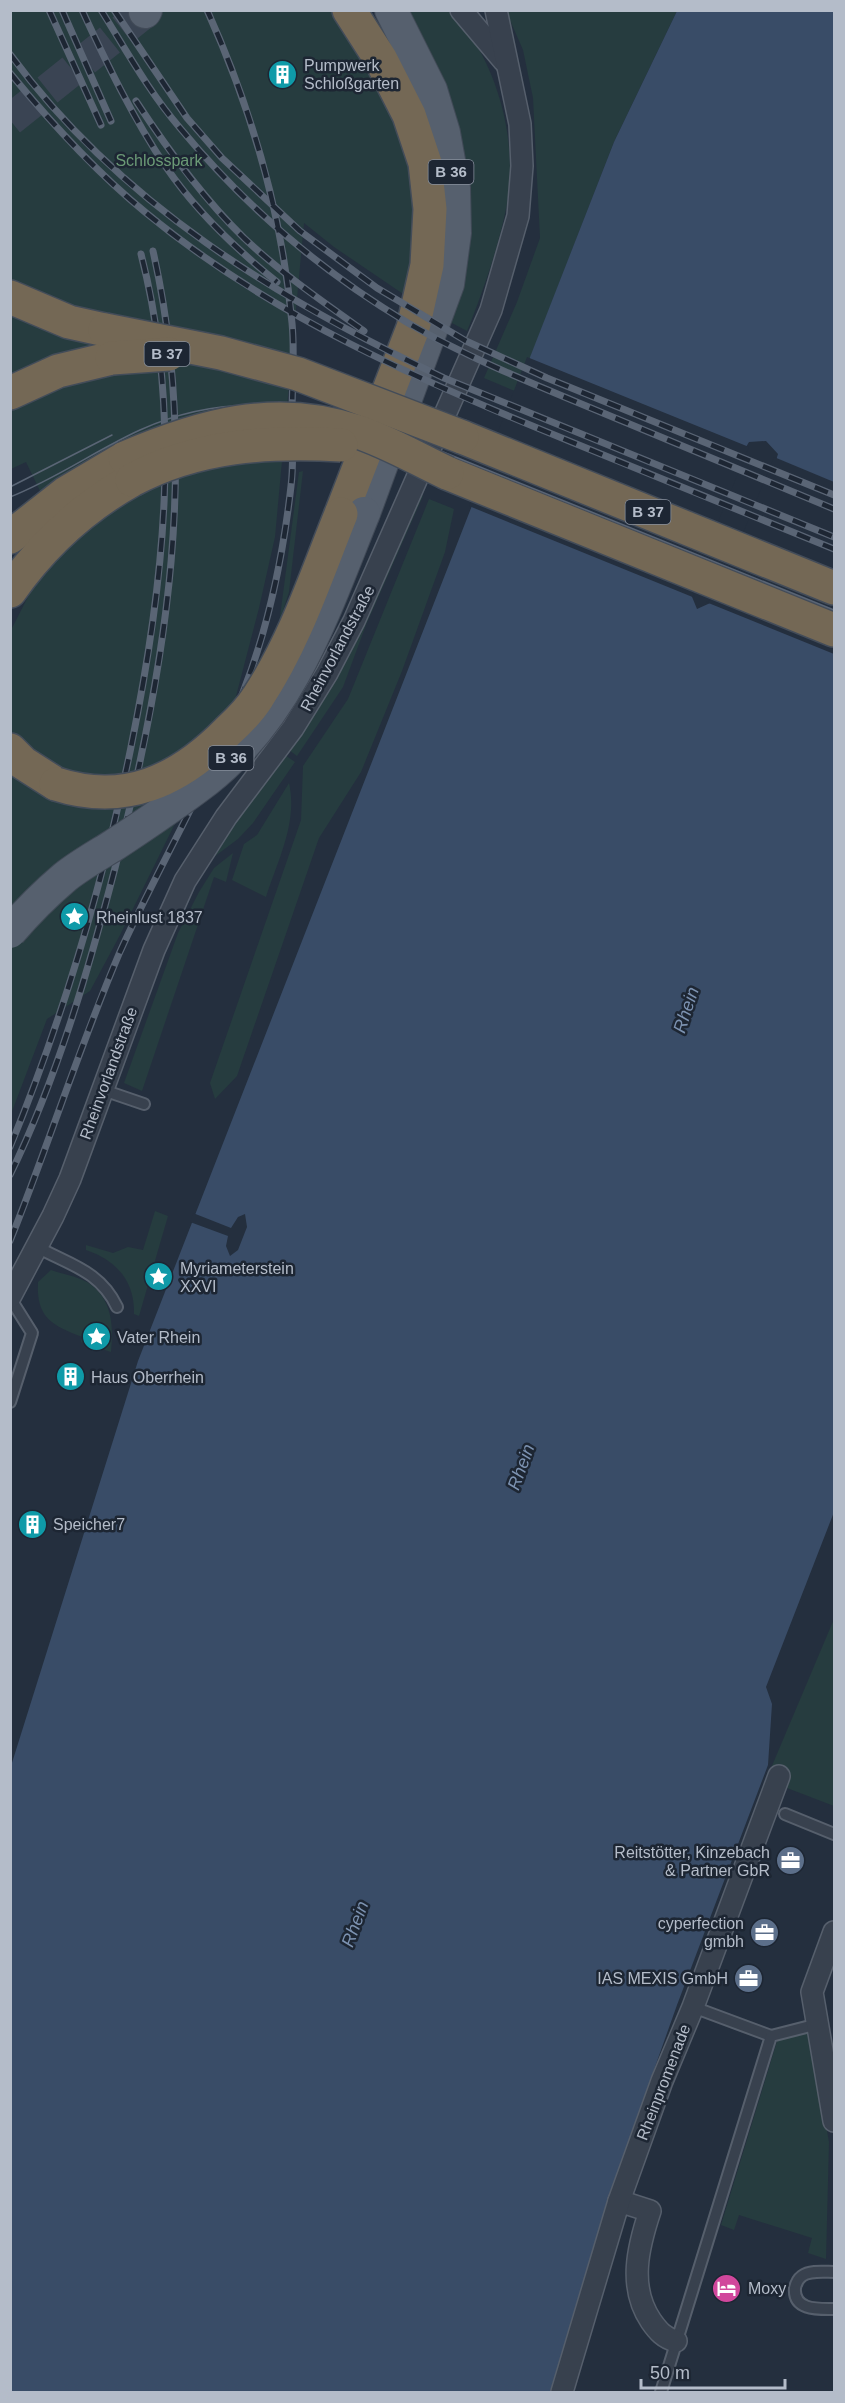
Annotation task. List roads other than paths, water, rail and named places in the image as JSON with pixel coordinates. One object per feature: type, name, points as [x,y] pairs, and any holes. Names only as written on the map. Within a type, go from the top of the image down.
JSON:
[{"type":"highway","name":"B 36","points":[[10,750],[23,763],[56,784],[78,791],[99,793],[124,791],[155,783],[187,767],[210,749],[258,698],[353,514],[413,328],[427,265],[430,209],[424,163],[416,130],[399,92],[349,10]]},
{"type":"highway","points":[[28,306],[109,344]]},
{"type":"highway","name":"B 37","points":[[10,393],[109,344],[155,355],[221,353],[298,374],[462,437],[834,588]]},
{"type":"highway","name":"B 37","points":[[35,531],[79,514],[160,443],[215,425],[247,420],[307,421],[355,431],[447,473],[834,630]]},
{"type":"highway","points":[[10,591],[35,531]]},
{"type":"main road","name":"B 36","points":[[10,932],[43,896],[66,876],[154,818],[209,778],[249,741],[285,692],[302,662],[353,514],[448,284],[455,233],[454,188],[444,133],[431,90],[391,10]]},
{"type":"street","name":"Rheinvorlandstraße","points":[[460,10],[506,64]]},
{"type":"street","name":"Rheinvorlandstraße","points":[[10,1297],[70,1179],[154,950],[185,881],[243,787],[284,741],[313,698],[354,621],[491,310],[518,216],[522,166],[520,124],[496,10]]},
{"type":"street","name":"Rheinpromenade","points":[[562,2392],[619,2201],[662,2081],[693,2007],[779,1776]]},
{"type":"street","points":[[834,1932],[812,1992],[834,2121]]},
{"type":"street","points":[[619,2201],[650,2211],[638,2252],[639,2293],[647,2316],[654,2326],[666,2338],[676,2341]]},
{"type":"lane","points":[[237,766],[236,758],[244,736]]},
{"type":"lane","points":[[103,1090],[144,1104]]},
{"type":"lane","points":[[37,1247],[89,1273],[104,1284],[117,1307]]},
{"type":"lane","points":[[10,1297],[32,1333],[10,1402]]},
{"type":"lane","points":[[785,1814],[834,1834]]},
{"type":"lane","points":[[693,2007],[771,2036],[818,2024]]},
{"type":"lane","points":[[661,2392],[771,2036]]},
{"type":"lane","points":[[834,2272],[814,2272],[802,2275],[795,2290],[798,2301],[806,2307],[834,2309]]},
{"type":"water","name":"Rhein","points":[[677,11],[834,11],[834,1512],[766,1687],[772,1704],[768,1765],[677,2005],[608,2199],[550,2392],[11,2392],[11,1766],[138,1361],[614,142]],"holes":[[[766,441],[778,454],[719,599],[697,609],[688,587],[746,447],[749,442]]]},
{"type":"tunnel","points":[[10,120],[145,12]]},
{"type":"tram line","points":[[10,497],[44,482],[140,430],[175,417],[208,409],[241,405],[306,410],[406,437],[834,610]]},
{"type":"tram line","points":[[10,487],[112,435]]},
{"type":"railway","points":[[49,10],[101,125]]},
{"type":"railway","points":[[62,10],[111,121]]},
{"type":"railway","points":[[82,10],[132,110],[166,167],[217,229],[277,282]]},
{"type":"railway","points":[[101,10],[158,100],[205,156],[258,210],[345,282],[431,336],[504,371],[834,509]]},
{"type":"railway","points":[[114,10],[187,118],[222,158],[300,231],[377,288],[466,341],[547,378],[834,495]]},
{"type":"railway","points":[[10,1241],[90,1025],[119,954],[214,761],[242,695],[267,619],[284,539],[293,459],[293,346],[287,282],[273,202],[263,163],[238,86],[207,10]]},
{"type":"railway","points":[[10,54],[53,108],[101,157],[152,202],[206,243],[263,281],[322,316],[444,378],[834,537]]},
{"type":"railway","points":[[10,73],[74,146],[145,212],[194,250],[244,284],[297,315],[350,344],[461,396],[834,549]]},
{"type":"railway","points":[[136,101],[186,172],[244,238],[287,275],[364,331]]},
{"type":"railway","points":[[10,1175],[57,1063],[94,946],[133,792],[162,638],[171,561],[175,484],[174,406],[167,329],[153,251]]},
{"type":"railway","points":[[10,1147],[47,1049],[80,950],[108,849],[143,686],[160,563],[165,438],[162,377],[154,315],[141,254]]},
{"type":"place","name":"Pumpwerk Schloßgarten","points":[[283,74]]},
{"type":"place","name":"Rheinlust 1837","points":[[75,917]]},
{"type":"place","name":"Myriameterstein XXVI","points":[[159,1277]]},
{"type":"place","name":"Vater Rhein","points":[[96,1337]]},
{"type":"place","name":"Haus Oberrhein","points":[[70,1377]]},
{"type":"place","name":"Speicher7","points":[[32,1524]]},
{"type":"place","name":"Reitstötter, Kinzebach & Partner GbR","points":[[791,1861]]},
{"type":"place","name":"cyperfection gmbh","points":[[765,1932]]},
{"type":"place","name":"IAS MEXIS GmbH","points":[[749,1978]]},
{"type":"place","name":"Moxy","points":[[727,2288]]},
{"type":"park label","name":"Schlosspark","points":[[159,160]]}]
